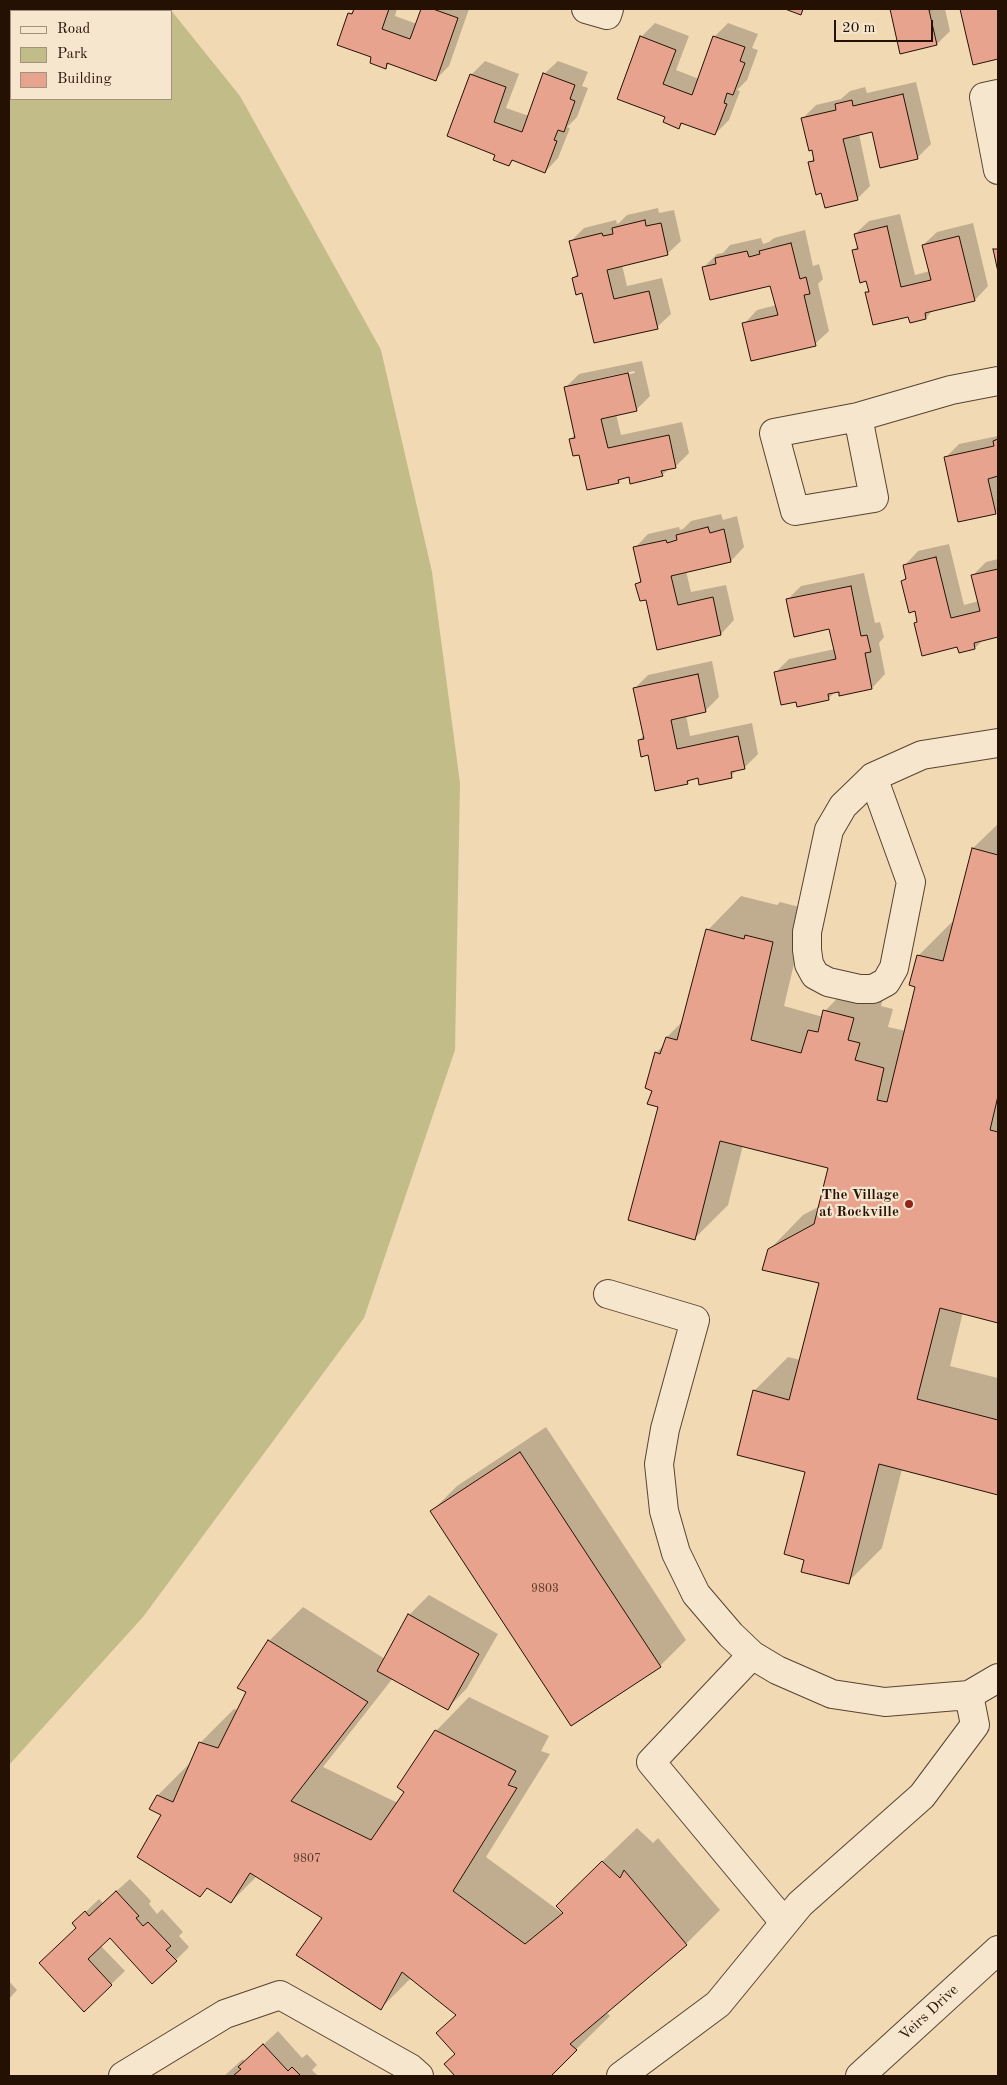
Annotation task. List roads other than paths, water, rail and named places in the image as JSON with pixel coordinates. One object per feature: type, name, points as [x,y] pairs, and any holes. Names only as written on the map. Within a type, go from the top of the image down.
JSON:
[{"type":"street","points":[[586,9],[607,15],[609,9]]},
{"type":"street","points":[[998,94],[984,97],[998,170]]},
{"type":"street","points":[[858,417],[951,390],[998,382]]},
{"type":"street","points":[[873,778],[911,882],[894,968],[886,982],[873,989],[859,989],[828,982],[815,975],[808,957],[807,932],[829,830],[843,806],[873,778],[922,755],[998,743]]},
{"type":"street","points":[[608,1294],[695,1320],[664,1429],[659,1464],[664,1511],[676,1553],[696,1594],[731,1635],[752,1655],[777,1670],[832,1694],[885,1702],[969,1696],[998,1678]]},
{"type":"street","points":[[752,1655],[651,1762],[784,1922]]},
{"type":"street","points":[[621,2076],[718,2004],[800,1904],[922,1796],[975,1725],[969,1696]]},
{"type":"street","name":"Veirs Drive","points":[[860,2076],[998,1950]]},
{"type":"street","points":[[123,2076],[225,2014],[280,1995],[410,2068],[419,2076]]},
{"type":"place","name":"The Village at Rockville","points":[[909,1204]]}]
